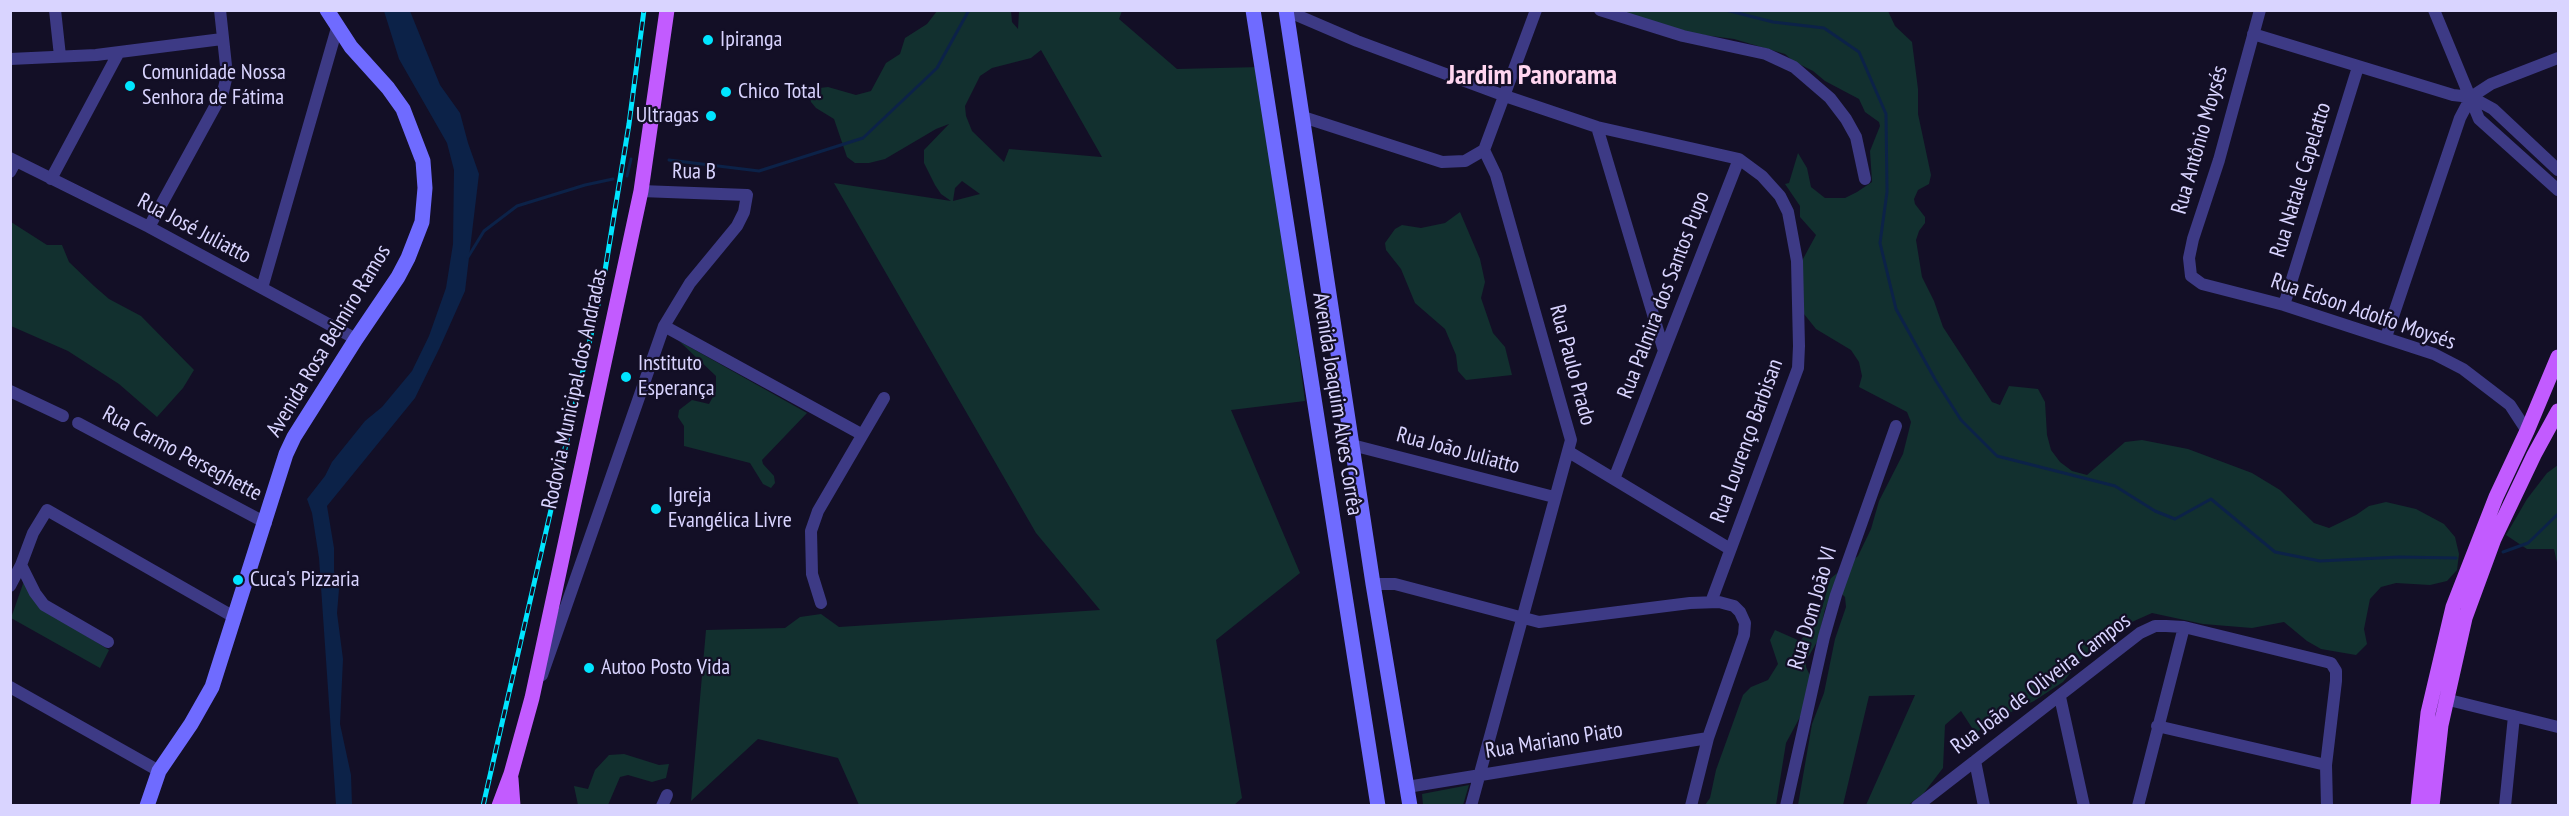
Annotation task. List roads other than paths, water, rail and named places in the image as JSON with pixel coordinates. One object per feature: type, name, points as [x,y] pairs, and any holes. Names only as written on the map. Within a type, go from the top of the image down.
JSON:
[{"type":"main road","name":"Avenida Rosa Belmiro Ramos","points":[[147,806],[159,771],[205,703],[212,687],[266,523],[286,454],[294,437],[408,258],[422,222],[423,161],[403,109],[388,88],[351,47],[327,10]]},
{"type":"main road","name":"Rodovia Municipal dos Andradas","points":[[511,774],[532,698],[641,191],[667,10]]},
{"type":"main road","name":"Avenida Joaquim Alves Corrêa","points":[[1253,10],[1378,805]]},
{"type":"main road","name":"Avenida Joaquim Alves Corrêa","points":[[1286,11],[1373,584],[1410,806]]},
{"type":"main road","points":[[2418,806],[2428,713],[2453,607],[2496,497],[2559,357]]},
{"type":"main road","points":[[2432,806],[2445,699],[2465,618],[2487,556],[2534,455],[2559,411]]},
{"type":"main road","points":[[499,806],[511,774]]},
{"type":"main road","points":[[511,774],[513,806]]},
{"type":"street","points":[[55,10],[60,56]]},
{"type":"street","points":[[149,227],[223,92],[227,75],[220,10]]},
{"type":"street","points":[[1303,117],[1443,162],[1465,161],[1484,150],[1536,10]]},
{"type":"street","points":[[1600,10],[1683,36],[1766,54],[1794,67],[1830,98],[1846,119],[1856,137],[1865,179]]},
{"type":"street","name":"Rua Antônio Moysés","points":[[2196,281],[2190,269],[2193,239],[2218,160],[2260,10]]},
{"type":"street","points":[[2434,10],[2479,119],[2559,190]]},
{"type":"street","name":"Rua Lourenço Barbisan","points":[[1286,11],[1357,41],[1504,96],[1598,127],[1739,159],[1770,184],[1780,196],[1788,212],[1797,261],[1798,368],[1712,602]]},
{"type":"street","points":[[262,288],[337,28]]},
{"type":"street","points":[[2253,34],[2453,95],[2471,98],[2493,109],[2559,170]]},
{"type":"street","points":[[10,59],[119,52],[222,39]]},
{"type":"street","points":[[51,179],[119,52]]},
{"type":"street","points":[[2386,337],[2460,118],[2471,98],[2491,84],[2559,58]]},
{"type":"street","name":"Rua Natale Capelatto","points":[[2284,305],[2358,67]]},
{"type":"street","points":[[1598,127],[1664,351]]},
{"type":"street","name":"Rua Paulo Prado","points":[[1471,806],[1571,440],[1568,422],[1496,175],[1484,150]]},
{"type":"street","name":"Rua Palmira dos Santos Pupo","points":[[1614,479],[1739,159]]},
{"type":"street","name":"Rua José Juliatto","points":[[12,164],[51,179],[149,227],[356,339]]},
{"type":"street","name":"Rua B","points":[[641,191],[747,195],[744,212],[737,226],[690,283],[664,326]]},
{"type":"street","name":"Rua Edson Adolfo Moysés","points":[[2196,281],[2284,305],[2434,354],[2463,369],[2510,405],[2527,431]]},
{"type":"street","points":[[532,698],[553,647],[664,326],[861,434]]},
{"type":"street","points":[[10,391],[63,416]]},
{"type":"street","points":[[821,603],[812,574],[811,531],[818,511],[884,398]]},
{"type":"street","name":"Rua Carmo Perseghette","points":[[78,423],[266,523]]},
{"type":"street","name":"Rua Dom João VI","points":[[1786,806],[1824,637],[1836,595],[1896,426]]},
{"type":"street","name":"Rua João Juliatto","points":[[1352,445],[1554,497]]},
{"type":"street","points":[[1569,452],[1730,549]]},
{"type":"street","points":[[10,586],[33,533],[47,510],[234,617]]},
{"type":"street","points":[[21,565],[35,593],[44,604],[108,642]]},
{"type":"street","points":[[1373,584],[1395,584],[1521,618],[1552,622],[1712,602],[1734,606],[1742,616],[1745,629],[1708,738],[1691,806]]},
{"type":"street","name":"Rua João de Oliveira Campos","points":[[1917,806],[2147,628],[2155,626],[2184,627],[2331,663],[2336,671],[2336,681],[2326,765]]},
{"type":"street","points":[[2138,806],[2184,627]]},
{"type":"street","points":[[10,687],[159,771]]},
{"type":"street","points":[[2060,696],[2084,806]]},
{"type":"street","points":[[2445,699],[2559,727]]},
{"type":"street","points":[[2505,806],[2514,716]]},
{"type":"street","points":[[2157,726],[2326,765],[2327,806]]},
{"type":"street","name":"Rua Mariano Piato","points":[[1407,787],[1708,738]]},
{"type":"street","points":[[1976,761],[1984,806]]},
{"type":"water","points":[[384,11],[410,11],[440,85],[460,113],[479,174],[465,291],[440,347],[415,398],[327,506],[334,548],[334,571],[339,589],[337,613],[343,659],[340,724],[351,775],[352,805],[336,805],[319,558],[312,513],[307,499],[325,476],[332,462],[365,421],[382,407],[412,371],[429,336],[446,288],[453,244],[454,170],[447,143],[399,59]]},
{"type":"waterway","points":[[669,160],[759,171],[863,138],[937,68],[969,10]]},
{"type":"waterway","points":[[1726,10],[1773,22],[1824,28],[1859,52],[1886,114],[1887,192],[1880,243],[1896,309],[1936,381],[1961,420],[1997,456],[2115,486],[2155,511],[2175,519],[2211,499],[2275,552],[2320,561],[2399,557],[2456,558]]},
{"type":"waterway","points":[[627,176],[631,159]]},
{"type":"waterway","points":[[468,257],[484,231],[517,206],[585,185],[613,179]]},
{"type":"waterway","points":[[2503,552],[2528,543],[2558,514]]},
{"type":"railway","points":[[483,806],[603,283],[629,124],[644,10]]},
{"type":"place","name":"Ipiranga","points":[[708,40]]},
{"type":"place","name":"Comunidade Nossa Senhora de Fátima","points":[[130,86]]},
{"type":"place","name":"Chico Total","points":[[726,92]]},
{"type":"place","name":"Ultragas","points":[[711,116]]},
{"type":"place","name":"Instituto Esperança","points":[[626,377]]},
{"type":"place","name":"Igreja Evangélica Livre","points":[[656,509]]},
{"type":"place","name":"Cuca's Pizzaria","points":[[238,580]]},
{"type":"place","name":"Autoo Posto Vida","points":[[589,668]]},
{"type":"district","name":"Jardim Panorama","points":[[1532,76]]}]
